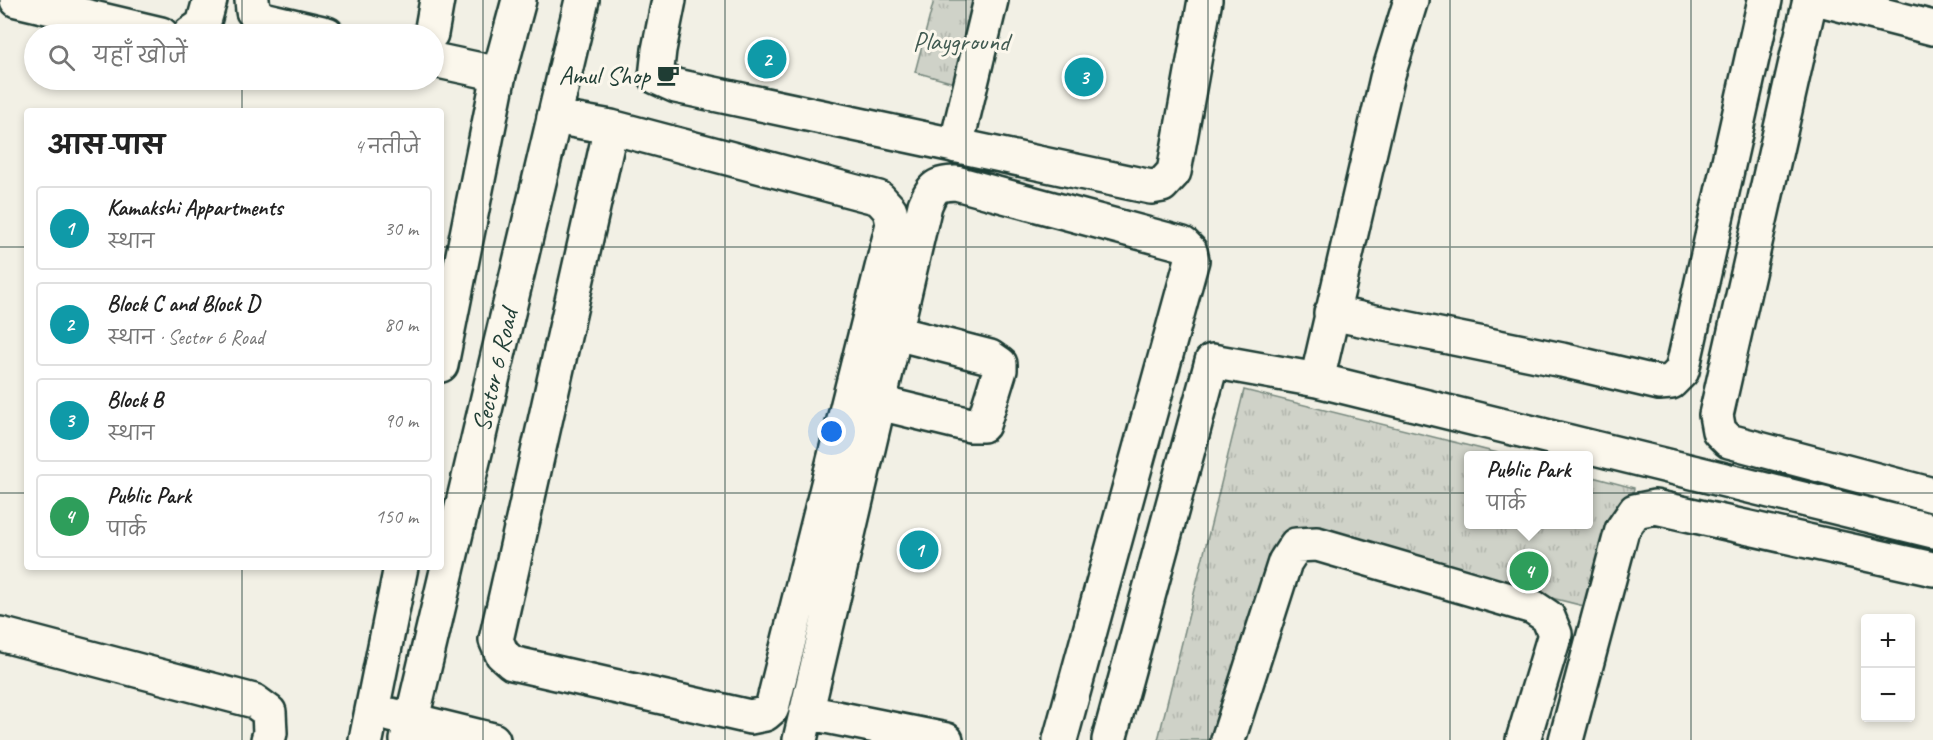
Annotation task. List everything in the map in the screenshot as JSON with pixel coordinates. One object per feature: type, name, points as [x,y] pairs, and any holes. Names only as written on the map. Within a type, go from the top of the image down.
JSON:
[{"type":"street","points":[[17,0],[119,24]]},
{"type":"street","points":[[204,24],[210,0]]},
{"type":"street","points":[[252,0],[253,11],[263,19],[284,24]]},
{"type":"street","points":[[433,24],[437,0]]},
{"type":"street","name":"Sector 6 Road","points":[[444,350],[500,74],[519,0]]},
{"type":"street","name":"Sector 6 Road","points":[[410,730],[582,0]]},
{"type":"street","points":[[669,0],[656,77],[676,86],[1151,187],[1162,185],[1174,172],[1205,0]]},
{"type":"street","points":[[956,146],[991,0]]},
{"type":"street","points":[[1317,380],[1387,78],[1411,0]]},
{"type":"street","points":[[1331,314],[1562,360],[1659,383],[1671,382],[1682,371],[1764,0]]},
{"type":"street","points":[[1810,0],[1716,415],[1719,431],[1729,441],[1933,495]]},
{"type":"street","points":[[1824,0],[1933,28]]},
{"type":"street","points":[[444,62],[500,74]]},
{"type":"street","points":[[554,117],[611,127],[879,198],[890,210],[893,225],[885,259],[772,708],[765,714],[750,717],[512,663],[502,654],[496,640],[611,127]]},
{"type":"street","points":[[946,740],[803,726],[925,205],[930,192],[940,184],[956,183],[1183,244],[1190,251],[1192,260],[1060,740]]},
{"type":"street","points":[[879,403],[970,425],[982,425],[1000,370],[1000,364],[990,357],[896,333]]},
{"type":"street","points":[[1108,740],[1212,361],[1317,380],[1933,531]]},
{"type":"street","points":[[1566,740],[1622,530],[1635,511],[1655,507],[1933,569]]},
{"type":"street","points":[[1228,740],[1284,562],[1296,545],[1317,544],[1533,607],[1548,617],[1555,634],[1523,740]]},
{"type":"street","points":[[400,570],[369,725],[493,740]]},
{"type":"street","points":[[0,634],[254,701],[268,712],[270,733],[268,740]]},
{"type":"green space","name":"Playground","points":[[934,0],[1007,0],[986,92],[915,72]]},
{"type":"green space","points":[[1244,390],[1490,451],[1464,451],[1464,529],[1593,529],[1593,477],[1634,488],[1604,611],[1286,532],[1235,740],[1158,740]]},
{"type":"place","name":"Block C and Block D","points":[[767,59]]},
{"type":"place","name":"Amul Shop","points":[[668,75]]},
{"type":"place","name":"Block B","points":[[1084,77]]},
{"type":"place","name":"Kamakshi Appartments","points":[[919,550]]},
{"type":"place","name":"Public Park","points":[[1529,571]]}]
